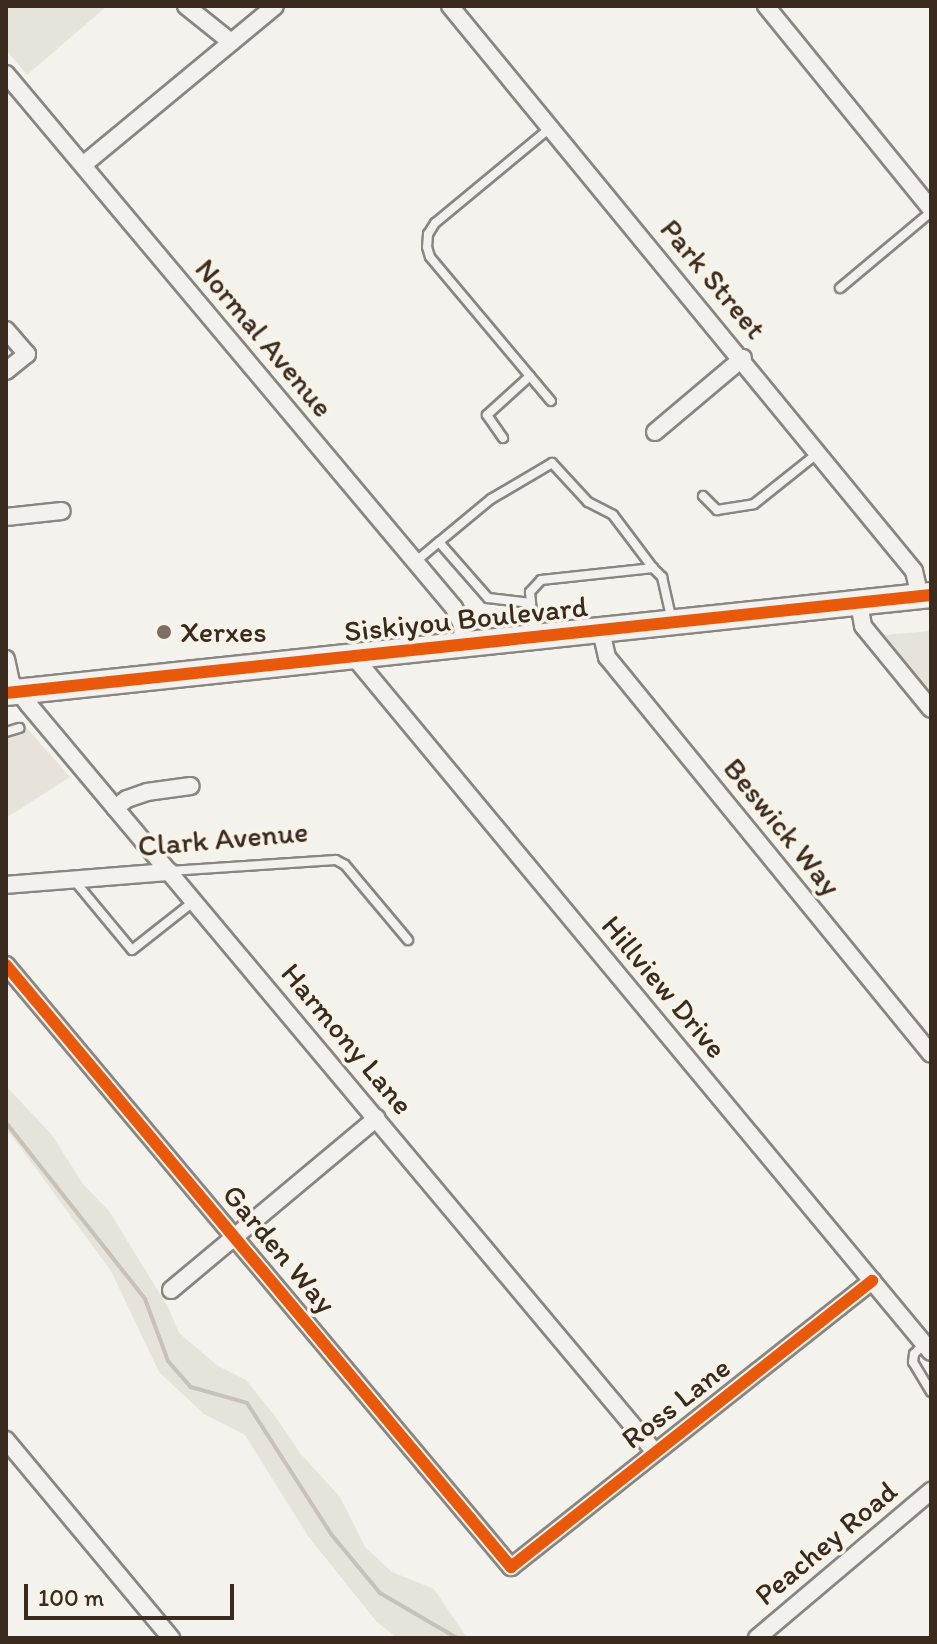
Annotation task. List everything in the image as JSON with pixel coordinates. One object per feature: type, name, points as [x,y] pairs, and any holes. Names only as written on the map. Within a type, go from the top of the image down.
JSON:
[{"type":"main road","name":"Siskiyou Boulevard","points":[[12,692],[926,595]]},
{"type":"street","points":[[186,6],[231,42]]},
{"type":"street","points":[[83,165],[275,6]]},
{"type":"street","name":"Park Street","points":[[450,6],[819,452],[914,571],[926,595]]},
{"type":"street","points":[[766,6],[931,210]]},
{"type":"street","name":"Normal Avenue","points":[[6,74],[458,614],[463,645]]},
{"type":"street","points":[[6,330],[27,354],[6,371]]},
{"type":"street","points":[[655,432],[743,358]]},
{"type":"street","points":[[6,517],[62,511]]},
{"type":"street","points":[[859,603],[863,626],[931,709]]},
{"type":"street","name":"Beswick Way","points":[[601,631],[607,657],[931,1054]]},
{"type":"street","name":"Hillview Drive","points":[[354,657],[928,1348]]},
{"type":"street","name":"Harmony Lane","points":[[6,659],[12,692],[194,901],[654,1451]]},
{"type":"street","points":[[115,808],[127,799],[147,792],[191,786]]},
{"type":"street","name":"Clark Avenue","points":[[6,885],[169,872]]},
{"type":"street","name":"Garden Way","points":[[6,965],[511,1567]]},
{"type":"street","points":[[171,1290],[377,1118]]},
{"type":"street","name":"Ross Lane","points":[[511,1567],[872,1281]]},
{"type":"street","points":[[6,1440],[171,1638]]},
{"type":"street","name":"Peachey Road","points":[[757,1638],[931,1491]]},
{"type":"lane","points":[[551,128],[435,223],[428,234],[430,257],[551,401]]},
{"type":"lane","points":[[840,288],[931,210]]},
{"type":"lane","points":[[503,438],[487,415],[530,376]]},
{"type":"lane","points":[[703,496],[717,510],[754,504],[819,452]]},
{"type":"lane","points":[[415,562],[491,499],[552,463],[588,502],[613,515],[662,577],[672,622]]},
{"type":"lane","points":[[439,542],[488,598],[531,603]]},
{"type":"lane","points":[[535,637],[530,592],[541,580],[653,568]]},
{"type":"lane","points":[[6,732],[19,728]]},
{"type":"lane","name":"Clark Avenue","points":[[169,872],[336,860],[345,865],[408,940]]},
{"type":"lane","points":[[73,879],[132,950],[194,901]]},
{"type":"lane","points":[[928,1348],[914,1354],[913,1362],[931,1392]]},
{"type":"shaded area","points":[[6,6],[107,6],[27,75],[6,50]]},
{"type":"shaded area","points":[[931,631],[931,696],[885,635]]},
{"type":"shaded area","points":[[24,725],[70,777],[6,818],[6,727]]},
{"type":"shaded area","points":[[6,1086],[52,1135],[83,1184],[109,1211],[168,1307],[179,1333],[218,1366],[246,1380],[300,1453],[340,1497],[365,1547],[392,1572],[434,1589],[467,1638],[397,1638],[376,1621],[308,1536],[245,1435],[204,1414],[159,1372],[111,1271],[6,1128]]},
{"type":"waterway","points":[[7,1124],[145,1299],[168,1361],[191,1387],[247,1403],[331,1534],[380,1593],[457,1638]]},
{"type":"cycle path","points":[[6,693],[931,595]]},
{"type":"cycle path","points":[[6,965],[511,1567],[872,1281]]},
{"type":"place","name":"Xerxes","points":[[164,632]]}]
